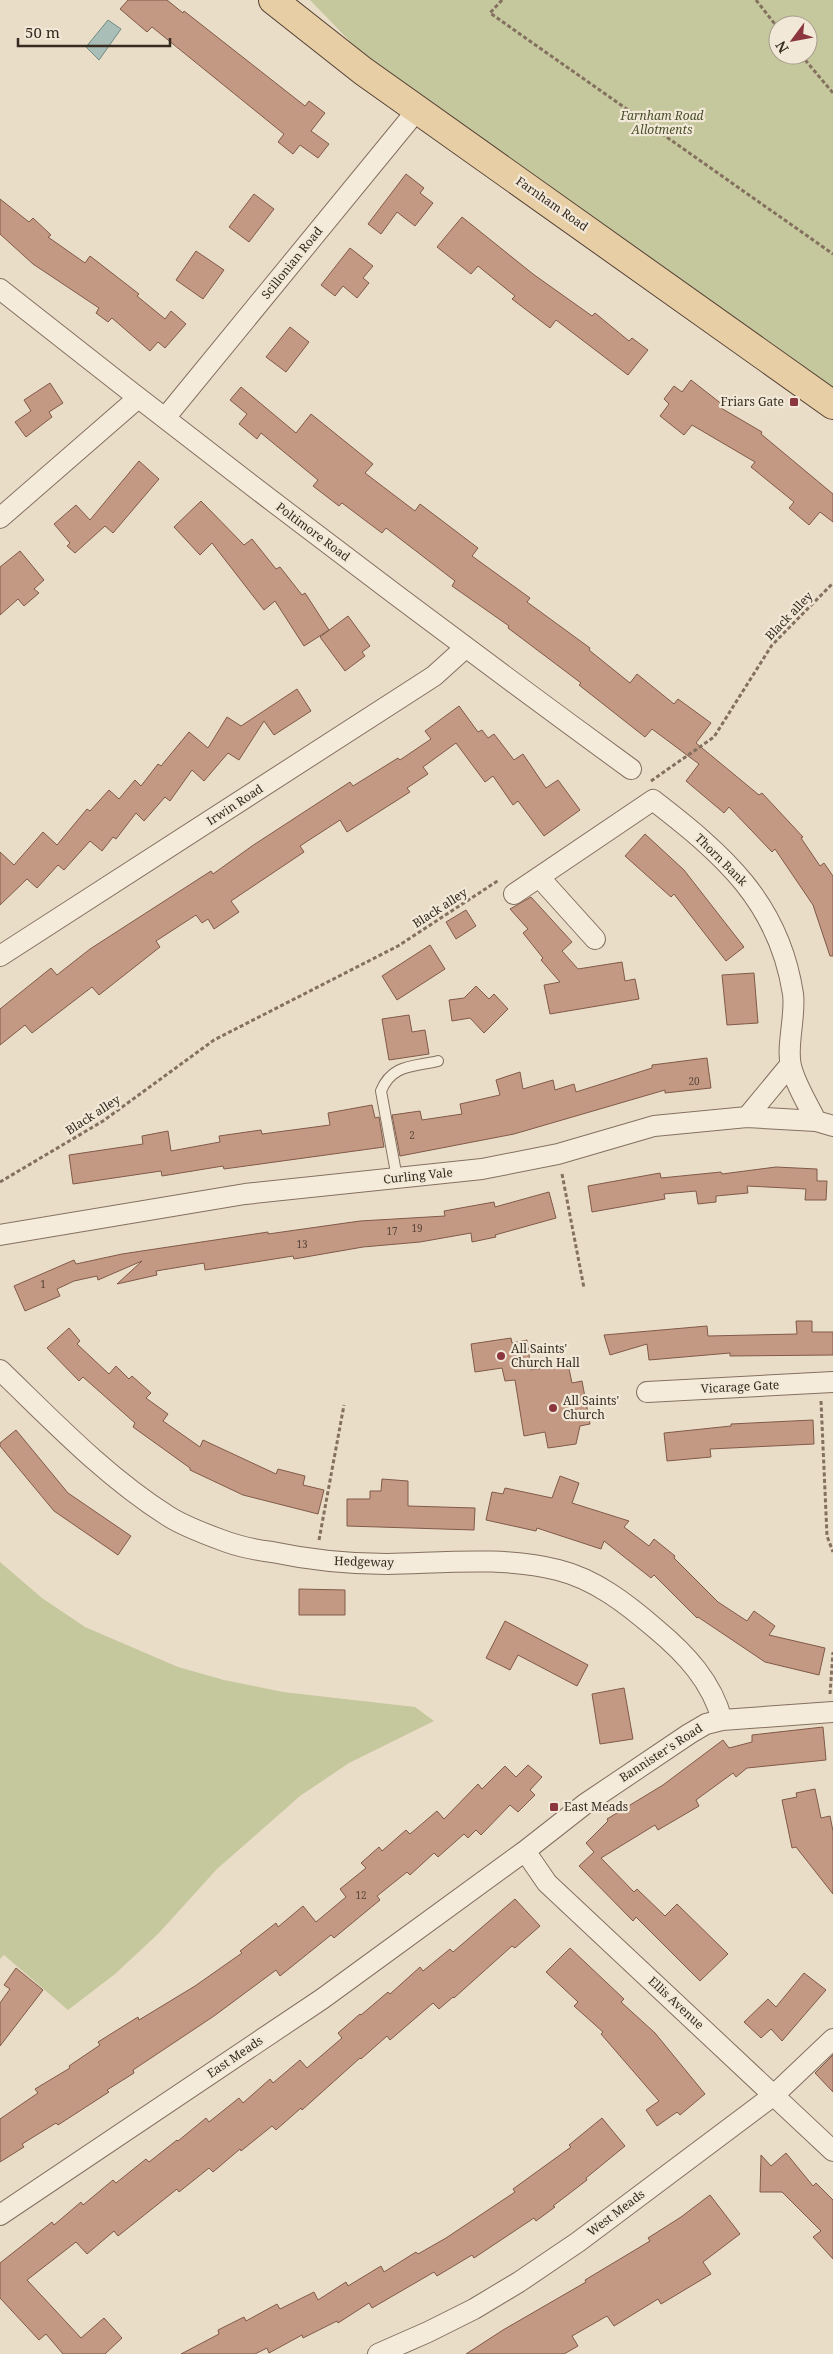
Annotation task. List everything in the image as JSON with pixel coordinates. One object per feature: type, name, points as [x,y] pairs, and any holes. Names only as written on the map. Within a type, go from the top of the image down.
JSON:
[{"type":"main road","name":"Farnham Road","points":[[273,0],[363,71],[833,405]]},
{"type":"street","name":"Scillonian Road","points":[[165,418],[418,109]]},
{"type":"street","name":"Poltimore Road","points":[[0,289],[138,398],[465,648],[631,769]]},
{"type":"street","points":[[0,518],[138,398]]},
{"type":"street","name":"Irwin Road","points":[[0,956],[434,676],[465,648]]},
{"type":"street","name":"Thorn Bank","points":[[514,894],[653,800],[689,828],[737,873],[758,900],[782,945],[793,996],[790,1065],[825,1124]]},
{"type":"street","points":[[540,878],[595,939]]},
{"type":"street","points":[[747,1117],[790,1065]]},
{"type":"street","name":"Curling Vale","points":[[0,1234],[245,1194],[482,1169],[558,1154],[654,1126],[747,1117],[825,1124]]},
{"type":"street","name":"Hedgeway","points":[[0,1370],[89,1455],[129,1488],[170,1517],[228,1543],[316,1561],[385,1564],[461,1562],[516,1564],[557,1569],[604,1589],[668,1639],[708,1683],[717,1702],[722,1720]]},
{"type":"street","name":"Vicarage Gate","points":[[647,1392],[827,1382]]},
{"type":"street","name":"Bannister's Road","points":[[585,1804],[706,1724],[722,1720],[832,1712]]},
{"type":"street","name":"East Meads","points":[[0,2215],[322,1999],[525,1851],[585,1804]]},
{"type":"street","name":"Ellis Avenue","points":[[525,1851],[547,1883],[833,2150]]},
{"type":"street","name":"West Meads","points":[[378,2354],[436,2328],[518,2282],[578,2242],[774,2094],[833,2039]]},
{"type":"lane","points":[[397,1178],[382,1091],[387,1078],[398,1070],[438,1061]]},
{"type":"path","points":[[502,0],[490,13],[833,254]]},
{"type":"path","points":[[756,0],[768,15]]},
{"type":"path","points":[[809,65],[833,93]]},
{"type":"path","name":"Black alley","points":[[646,784],[714,737],[772,645],[833,583]]},
{"type":"path","name":"Black alley","points":[[0,1182],[102,1121],[214,1040],[398,946],[501,878]]},
{"type":"path","points":[[558,1154],[584,1288]]},
{"type":"path","points":[[827,1382],[827,1536],[833,1552]]},
{"type":"path","points":[[316,1561],[344,1405]]},
{"type":"path","points":[[832,1712],[831,1665],[833,1652]]},
{"type":"green space","name":"Farnham Road Allotments","points":[[310,0],[833,0],[833,397],[369,61]]},
{"type":"green space","points":[[0,1562],[42,1598],[85,1627],[178,1667],[224,1680],[283,1692],[415,1707],[434,1721],[349,1763],[300,1796],[217,1869],[158,1934],[115,1974],[68,2010],[4,1955],[0,1959]]},
{"type":"shaded area","points":[[108,20],[121,29],[99,60],[86,47]]},
{"type":"building","points":[[128,0],[167,0],[183,13],[184,11],[305,106],[309,101],[325,113],[311,131],[329,144],[318,158],[300,145],[293,154],[278,142],[284,134],[152,27],[147,32],[120,9]]},
{"type":"building","points":[[406,174],[424,188],[420,193],[433,203],[415,226],[397,212],[381,234],[368,224]]},
{"type":"building","points":[[254,194],[274,209],[249,242],[229,227]]},
{"type":"building","points":[[0,199],[29,222],[33,218],[51,235],[48,237],[85,263],[90,256],[139,294],[137,296],[165,319],[171,311],[186,324],[165,348],[158,342],[150,351],[112,318],[108,322],[96,313],[99,308],[33,264],[0,234]]},
{"type":"building","points":[[462,217],[533,274],[592,316],[595,313],[629,341],[632,338],[648,350],[628,375],[556,320],[550,328],[512,299],[515,296],[478,266],[471,274],[437,247]]},
{"type":"building","points":[[350,248],[373,266],[363,278],[369,283],[357,298],[343,286],[335,296],[321,285]]},
{"type":"building","points":[[196,251],[224,270],[203,299],[176,280]]},
{"type":"building","points":[[290,327],[309,342],[286,372],[266,357]]},
{"type":"building","points":[[691,380],[723,405],[721,408],[762,432],[761,434],[833,494],[833,522],[820,512],[809,525],[789,508],[794,502],[751,467],[755,462],[692,425],[684,435],[660,416],[669,404],[664,399],[674,386],[682,392]]},
{"type":"building","points":[[50,383],[63,403],[49,412],[52,417],[26,437],[15,422],[31,411],[24,400]]},
{"type":"building","points":[[241,387],[296,433],[311,414],[373,464],[365,473],[415,511],[420,504],[478,548],[472,556],[530,598],[527,602],[590,648],[589,650],[630,683],[637,674],[674,704],[678,699],[711,723],[696,743],[759,795],[762,793],[803,837],[801,838],[820,866],[824,863],[833,876],[833,956],[830,956],[813,905],[775,849],[772,852],[729,807],[724,813],[686,781],[699,764],[652,729],[645,737],[579,685],[581,683],[508,628],[509,626],[452,586],[455,581],[386,528],[382,533],[342,503],[339,506],[313,486],[318,480],[261,433],[257,439],[239,424],[247,414],[230,400]]},
{"type":"building","points":[[139,461],[159,479],[113,533],[105,526],[75,553],[67,546],[70,543],[54,524],[76,505],[90,520]]},
{"type":"building","points":[[201,501],[244,545],[252,539],[276,569],[280,567],[302,595],[305,593],[329,630],[304,646],[275,601],[264,610],[212,543],[200,555],[174,527]]},
{"type":"building","points":[[20,551],[44,580],[34,589],[39,593],[24,606],[18,599],[0,615],[0,567]]},
{"type":"building","points":[[348,616],[370,646],[362,652],[365,656],[345,671],[320,637]]},
{"type":"building","points":[[297,689],[311,711],[274,735],[264,721],[239,760],[228,753],[204,781],[192,770],[170,801],[165,797],[144,821],[136,813],[116,839],[113,837],[102,851],[90,841],[64,870],[58,865],[37,888],[27,879],[0,905],[0,852],[14,865],[43,832],[57,845],[87,809],[90,811],[109,790],[119,799],[135,780],[141,786],[158,764],[161,766],[189,732],[208,748],[227,717],[241,726]]},
{"type":"building","points":[[459,706],[478,732],[482,730],[488,738],[494,734],[514,760],[523,754],[546,788],[558,780],[580,810],[544,836],[518,801],[513,805],[493,776],[485,782],[456,743],[423,767],[428,774],[407,788],[410,792],[347,832],[340,820],[300,846],[304,852],[231,901],[239,912],[214,929],[208,919],[202,923],[196,915],[156,941],[160,947],[99,995],[92,987],[32,1033],[25,1025],[0,1045],[0,1009],[51,968],[57,975],[90,949],[211,871],[213,874],[252,846],[350,782],[353,786],[398,758],[400,760],[431,739],[425,731]]},
{"type":"building","points":[[645,834],[684,870],[744,947],[726,961],[674,894],[671,897],[625,856]]},
{"type":"building","points":[[531,897],[572,942],[562,951],[578,969],[622,962],[625,981],[635,979],[639,999],[550,1014],[544,985],[560,982],[541,960],[543,958],[523,933],[528,929],[510,909]]},
{"type":"building","points":[[466,910],[476,926],[456,939],[446,922]]},
{"type":"building","points":[[430,945],[445,969],[397,1000],[382,976]]},
{"type":"building","points":[[754,973],[758,1023],[727,1025],[722,975]]},
{"type":"building","points":[[476,986],[489,999],[494,994],[508,1009],[484,1033],[470,1018],[452,1021],[449,1000],[464,998]]},
{"type":"building","points":[[409,1015],[412,1032],[425,1030],[429,1054],[389,1060],[382,1019]]},
{"type":"building","points":[[707,1058],[711,1088],[665,1093],[665,1090],[514,1134],[400,1156],[392,1115],[420,1111],[422,1120],[462,1114],[460,1104],[500,1095],[496,1080],[520,1072],[523,1089],[553,1080],[555,1090],[574,1084],[576,1092],[652,1068],[652,1065]]},
{"type":"building","points":[[372,1105],[375,1118],[379,1117],[384,1147],[224,1169],[223,1166],[162,1176],[161,1171],[73,1184],[69,1155],[143,1144],[142,1136],[168,1131],[171,1151],[220,1142],[219,1136],[261,1130],[262,1134],[330,1125],[328,1113]]},
{"type":"building","points":[[776,1167],[817,1169],[817,1181],[827,1181],[826,1200],[805,1200],[806,1189],[747,1186],[748,1193],[716,1196],[716,1202],[698,1204],[696,1191],[664,1194],[665,1199],[592,1212],[588,1186],[660,1173],[661,1178],[721,1172],[722,1174]]},
{"type":"building","points":[[549,1192],[556,1218],[495,1235],[496,1237],[472,1242],[471,1233],[420,1242],[363,1247],[294,1259],[293,1256],[205,1270],[204,1263],[156,1271],[157,1275],[117,1284],[142,1261],[98,1280],[97,1276],[74,1281],[57,1289],[60,1296],[25,1311],[14,1286],[74,1260],[76,1264],[122,1254],[268,1232],[268,1234],[360,1221],[445,1216],[444,1211],[494,1202],[495,1207]]},
{"type":"building","points":[[796,1321],[812,1321],[812,1332],[833,1332],[833,1355],[730,1356],[730,1353],[649,1360],[647,1344],[610,1355],[604,1335],[707,1326],[708,1336],[797,1334]]},
{"type":"building","points":[[69,1328],[80,1341],[77,1344],[109,1374],[116,1366],[129,1379],[132,1376],[151,1393],[146,1398],[168,1414],[163,1421],[200,1447],[203,1440],[276,1474],[278,1469],[305,1476],[303,1485],[324,1490],[318,1514],[243,1495],[190,1470],[190,1468],[133,1427],[135,1423],[83,1377],[79,1381],[47,1348]]},
{"type":"building","name":"All Saints' Church","points":[[511,1338],[512,1343],[527,1340],[531,1370],[568,1364],[572,1383],[582,1381],[590,1424],[580,1426],[576,1444],[548,1448],[545,1432],[524,1436],[515,1380],[505,1381],[502,1368],[475,1372],[471,1344]]},
{"type":"building","points":[[813,1420],[814,1444],[710,1449],[711,1457],[667,1461],[664,1433],[731,1426],[731,1424]]},
{"type":"building","points":[[16,1430],[68,1493],[131,1536],[118,1555],[54,1511],[0,1446],[0,1443]]},
{"type":"building","points":[[560,1476],[579,1483],[572,1503],[629,1521],[624,1527],[649,1546],[654,1539],[675,1556],[674,1558],[718,1602],[747,1621],[754,1611],[775,1626],[769,1635],[825,1648],[819,1675],[765,1662],[697,1618],[654,1575],[651,1578],[604,1541],[601,1549],[537,1528],[536,1531],[486,1520],[492,1492],[503,1494],[505,1488],[552,1498]]},
{"type":"building","points":[[382,1479],[408,1481],[408,1506],[475,1508],[474,1530],[347,1526],[347,1499],[370,1499],[370,1491],[381,1491]]},
{"type":"building","points":[[299,1589],[345,1590],[345,1615],[299,1615]]},
{"type":"building","points":[[505,1621],[588,1665],[577,1686],[518,1655],[510,1670],[486,1658]]},
{"type":"building","points":[[624,1688],[633,1739],[600,1744],[592,1694]]},
{"type":"building","points":[[823,1727],[826,1760],[747,1768],[736,1777],[733,1773],[696,1800],[699,1806],[658,1830],[655,1825],[601,1858],[634,1892],[637,1889],[665,1916],[677,1904],[728,1954],[700,1981],[636,1917],[633,1921],[579,1866],[594,1852],[586,1843],[608,1821],[607,1819],[663,1785],[723,1740],[729,1748],[752,1742],[752,1735]]},
{"type":"building","points":[[528,1765],[542,1777],[530,1790],[535,1795],[518,1812],[510,1805],[481,1835],[476,1830],[468,1838],[464,1834],[438,1857],[434,1853],[410,1875],[407,1872],[377,1896],[380,1900],[334,1938],[331,1935],[280,1976],[276,1970],[214,2016],[133,2070],[134,2073],[107,2090],[109,2092],[58,2125],[56,2123],[22,2144],[24,2147],[0,2162],[0,2119],[38,2093],[35,2089],[70,2068],[69,2066],[100,2045],[98,2042],[138,2017],[139,2020],[195,1986],[242,1953],[240,1951],[276,1923],[278,1927],[303,1906],[316,1922],[346,1897],[340,1889],[366,1868],[361,1863],[379,1847],[382,1851],[406,1830],[410,1834],[437,1811],[444,1819],[478,1784],[482,1789],[505,1766],[516,1777]]},
{"type":"building","points":[[815,1789],[821,1818],[830,1816],[833,1831],[833,1894],[796,1847],[792,1848],[782,1800],[797,1797],[796,1793]]},
{"type":"building","points":[[515,1899],[540,1926],[515,1948],[512,1946],[454,1998],[439,2009],[433,2003],[390,2040],[387,2036],[302,2110],[301,2108],[276,2130],[272,2126],[241,2151],[240,2149],[213,2172],[209,2168],[179,2192],[177,2189],[118,2236],[114,2231],[87,2254],[76,2242],[27,2280],[81,2338],[104,2318],[122,2338],[105,2354],[63,2354],[46,2334],[39,2340],[0,2298],[0,2263],[52,2222],[54,2225],[81,2202],[83,2205],[113,2180],[116,2183],[146,2159],[149,2162],[206,2118],[209,2122],[239,2098],[243,2103],[270,2079],[273,2083],[300,2060],[307,2068],[342,2038],[338,2033],[360,2014],[388,1992],[390,1994],[420,1967],[423,1971],[450,1949],[453,1952]]},
{"type":"building","points":[[570,1948],[624,1999],[621,2002],[655,2033],[705,2094],[680,2115],[677,2112],[657,2126],[646,2110],[659,2101],[601,2034],[603,2032],[574,2006],[578,2002],[546,1972]]},
{"type":"building","points":[[16,1968],[43,1990],[0,2046],[0,2003],[10,1989],[4,1985]]},
{"type":"building","points":[[804,1973],[826,1990],[782,2041],[771,2029],[761,2038],[744,2022],[768,1999],[776,2007]]},
{"type":"building","points":[[833,2055],[833,2092],[815,2073]]},
{"type":"building","points":[[602,2118],[625,2146],[586,2178],[587,2180],[553,2206],[555,2207],[536,2221],[534,2218],[474,2258],[472,2255],[437,2276],[434,2272],[372,2308],[369,2303],[338,2323],[337,2321],[303,2338],[302,2335],[269,2353],[267,2348],[255,2354],[181,2354],[219,2334],[218,2330],[244,2317],[246,2321],[277,2304],[280,2309],[314,2292],[318,2300],[346,2282],[348,2286],[381,2266],[384,2272],[416,2252],[418,2254],[446,2238],[515,2192],[513,2189],[571,2147],[569,2145]]},
{"type":"building","points":[[786,2153],[813,2186],[816,2183],[833,2200],[833,2259],[813,2237],[821,2231],[782,2192],[760,2192],[761,2155],[771,2166]]},
{"type":"building","points":[[710,2195],[740,2234],[703,2262],[711,2274],[661,2304],[658,2299],[614,2326],[607,2316],[572,2336],[578,2346],[564,2354],[466,2354],[650,2241],[648,2238],[681,2217]]},
{"type":"place","name":"Friars Gate","points":[[794,402]]},
{"type":"place","name":"All Saints' Church Hall","points":[[501,1356]]},
{"type":"place","name":"All Saints' Church","points":[[553,1408]]},
{"type":"place","name":"East Meads","points":[[554,1807]]}]
